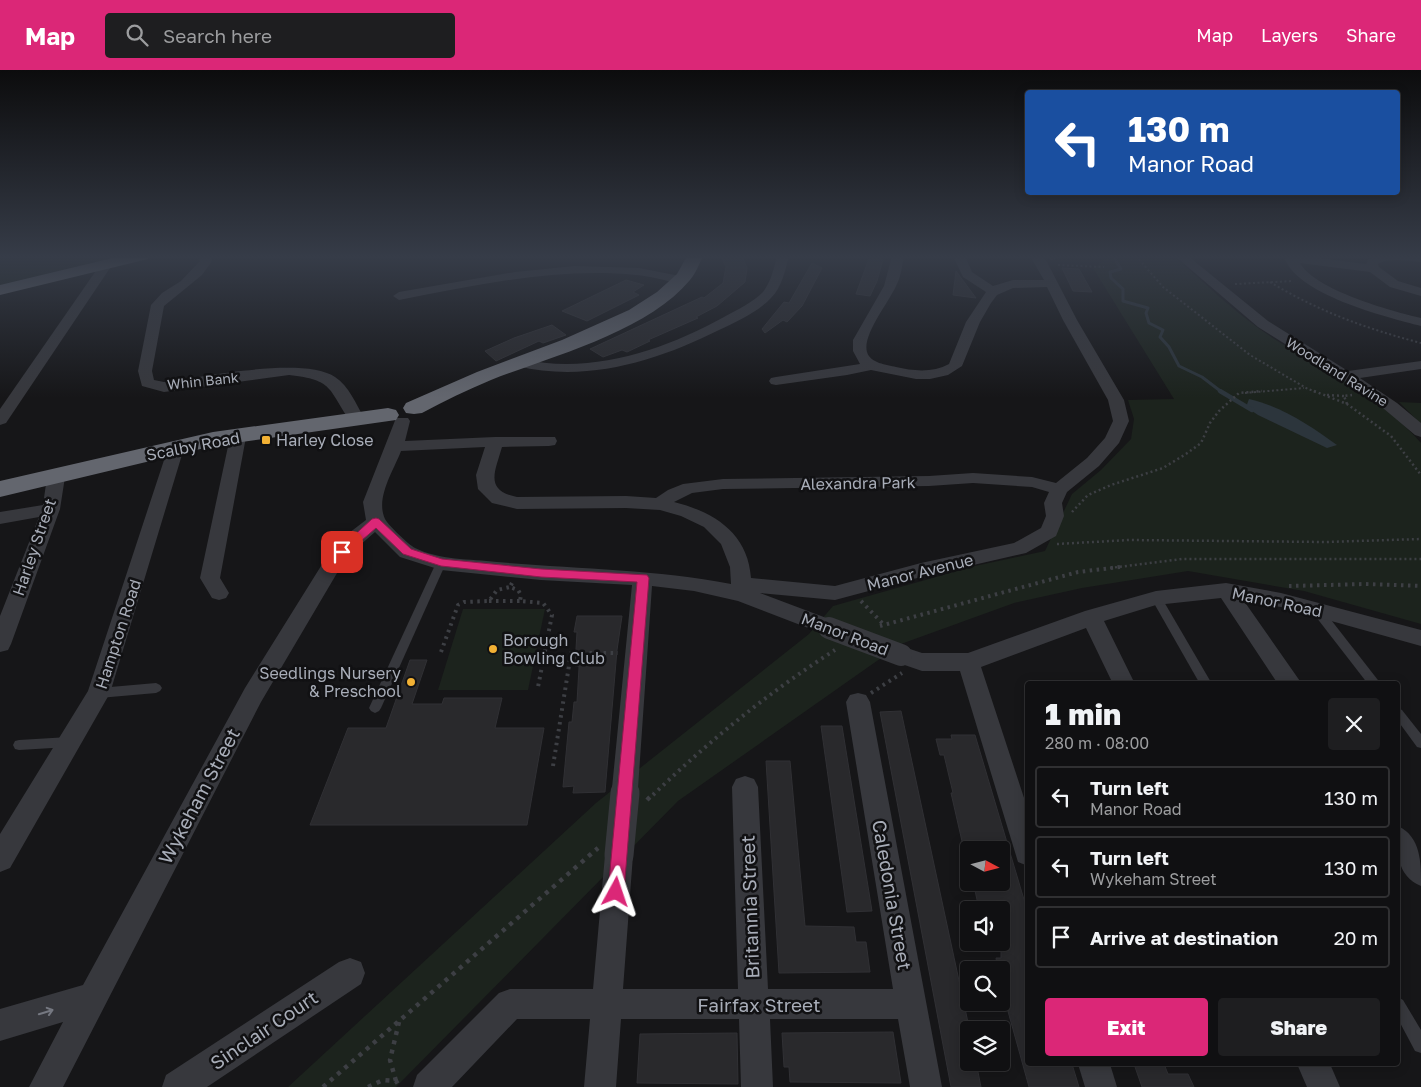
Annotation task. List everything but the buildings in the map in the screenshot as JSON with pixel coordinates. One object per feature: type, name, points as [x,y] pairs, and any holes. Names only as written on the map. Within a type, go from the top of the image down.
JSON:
[{"type":"highway","name":"Scalby Road","points":[[0,489],[213,439],[238,437],[356,418],[401,415],[439,395],[556,350],[621,321],[653,303]]},
{"type":"street","points":[[0,420],[80,303]]},
{"type":"street","name":"Whin Bank","points":[[160,303],[145,371],[147,383],[164,387],[288,371],[309,373],[327,377],[340,388],[356,418]]},
{"type":"street","points":[[522,363],[534,366],[600,366],[618,363],[690,338],[734,318],[755,303]]},
{"type":"street","points":[[879,303],[860,337],[860,352],[873,365],[906,373],[946,372],[955,366],[983,303]]},
{"type":"street","points":[[1049,532],[1055,516],[1054,503],[1059,489],[1094,462],[1113,440],[1121,421],[1116,400],[1062,303]]},
{"type":"street","name":"Woodland Ravine","points":[[1236,303],[1261,324],[1346,376],[1393,408],[1407,418],[1421,432]]},
{"type":"street","points":[[1360,303],[1421,322]]},
{"type":"street","points":[[776,381],[847,372],[873,365]]},
{"type":"street","points":[[1346,376],[1421,365]]},
{"type":"street","points":[[1393,408],[1421,408]]},
{"type":"street","points":[[376,522],[372,502],[395,446],[401,415]]},
{"type":"street","points":[[219,594],[210,578],[238,437]]},
{"type":"street","points":[[395,446],[549,441]]},
{"type":"street","points":[[495,442],[485,475],[487,489],[498,499],[517,503],[626,502],[660,504],[692,512],[714,524],[730,544],[740,567],[742,589]]},
{"type":"street","name":"Hampton Road","points":[[0,859],[99,693],[176,448]]},
{"type":"street","name":"Harley Street","points":[[0,644],[51,509],[56,477]]},
{"type":"street","name":"Alexandra Park","points":[[660,504],[669,496],[691,487],[723,484],[919,482],[973,478],[1032,482],[1059,489]]},
{"type":"street","points":[[0,518],[51,509]]},
{"type":"street","name":"Manor Road","points":[[376,522],[407,552],[441,563],[513,579],[643,578],[742,589],[829,628],[922,662],[968,662],[1003,651],[1092,617],[1156,598],[1226,590],[1265,597],[1420,639]]},
{"type":"street","name":"Wykeham Street","points":[[45,1087],[253,695],[333,562],[352,541],[376,522]]},
{"type":"street","name":"Manor Avenue","points":[[742,589],[835,593],[921,570],[1019,548],[1049,532]]},
{"type":"street","points":[[600,1087],[607,1004],[612,848],[636,795],[637,654],[643,578]]},
{"type":"street","points":[[1226,590],[1289,681]]},
{"type":"street","points":[[1092,617],[1123,681]]},
{"type":"street","points":[[968,662],[1025,842]]},
{"type":"street","name":"Caledonia Street","points":[[858,702],[926,1087]]},
{"type":"street","name":"Britannia Street","points":[[745,787],[757,1087]]},
{"type":"street","points":[[1400,842],[1421,873]]},
{"type":"street","name":"Sinclair Court","points":[[178,1087],[350,973]]},
{"type":"street","points":[[0,1025],[91,998]]},
{"type":"street","name":"Fairfax Street","points":[[429,1087],[510,1004],[754,1006],[911,1004]]},
{"type":"street","points":[[1095,1066],[1101,1087]]},
{"type":"street","points":[[1314,1066],[1324,1087]]},
{"type":"lane","points":[[374,708],[441,563]]},
{"type":"lane","points":[[1156,598],[1204,681]]},
{"type":"lane","points":[[1316,610],[1372,681]]},
{"type":"lane","points":[[99,693],[156,688]]},
{"type":"lane","points":[[1400,716],[1421,743]]},
{"type":"lane","points":[[20,745],[70,742]]},
{"type":"lane","points":[[1400,1008],[1421,1045]]},
{"type":"path","points":[[1184,303],[1250,355],[1306,388],[1347,404],[1391,436],[1421,475]]},
{"type":"path","points":[[1304,303],[1329,315],[1421,343]]},
{"type":"path","points":[[1049,532],[1061,530],[1073,510],[1088,495],[1111,485],[1164,468],[1201,443],[1210,423],[1219,411],[1239,392],[1306,388]]},
{"type":"path","points":[[1322,395],[1344,396]]},
{"type":"path","points":[[1028,544],[1076,544],[1129,540],[1325,542],[1421,539]]},
{"type":"path","points":[[876,627],[1078,572],[1182,559],[1421,559]]},
{"type":"path","points":[[489,601],[493,594],[513,579],[521,596],[520,601]]},
{"type":"path","points":[[1282,586],[1366,584],[1421,586]]},
{"type":"path","points":[[850,589],[884,625]]},
{"type":"path","points":[[441,652],[458,605],[464,602],[542,602],[549,607],[552,615],[538,687]]},
{"type":"path","points":[[636,795],[694,755],[788,680],[844,645]]},
{"type":"path","points":[[553,766],[571,653],[637,654]]},
{"type":"path","points":[[858,702],[922,662]]},
{"type":"path","points":[[323,1087],[399,1021],[612,848]]},
{"type":"path","points":[[399,1021],[390,1060],[396,1081],[400,1087]]},
{"type":"path","points":[[368,1087],[383,1080],[396,1081]]},
{"type":"shaded area","points":[[1115,303],[1228,303],[1262,331],[1353,386],[1389,412],[1421,443],[1421,624],[1304,591],[1188,571],[1082,588],[1014,603],[901,644],[678,801],[396,1087],[288,1087],[596,803],[809,634],[833,606],[975,566],[1045,551],[1072,494],[1101,470],[1131,439],[1134,419],[1128,400],[1174,399]]},
{"type":"shaded area","points":[[1249,399],[1284,412],[1337,445],[1327,448],[1258,415],[1246,407]]},
{"type":"shaded area","points":[[1399,402],[1421,403],[1421,424]]},
{"type":"shaded area","name":"Borough Bowling Club","points":[[463,609],[545,609],[528,690],[438,690]]},
{"type":"waterway","points":[[1132,303],[1148,308],[1146,313],[1149,323],[1163,330],[1160,337],[1169,347],[1179,366],[1202,377],[1222,392]]},
{"type":"waterway","points":[[1222,392],[1252,410]]},
{"type":"place","name":"Harley Close","points":[[266,440]]},
{"type":"place","name":"Borough Bowling Club","points":[[493,649]]},
{"type":"place","name":"Seedlings Nursery & Preschool","points":[[411,682]]},
{"type":"route","points":[[342,552],[352,541],[376,522],[407,552],[441,563],[541,573],[643,578],[616,892]]}]
